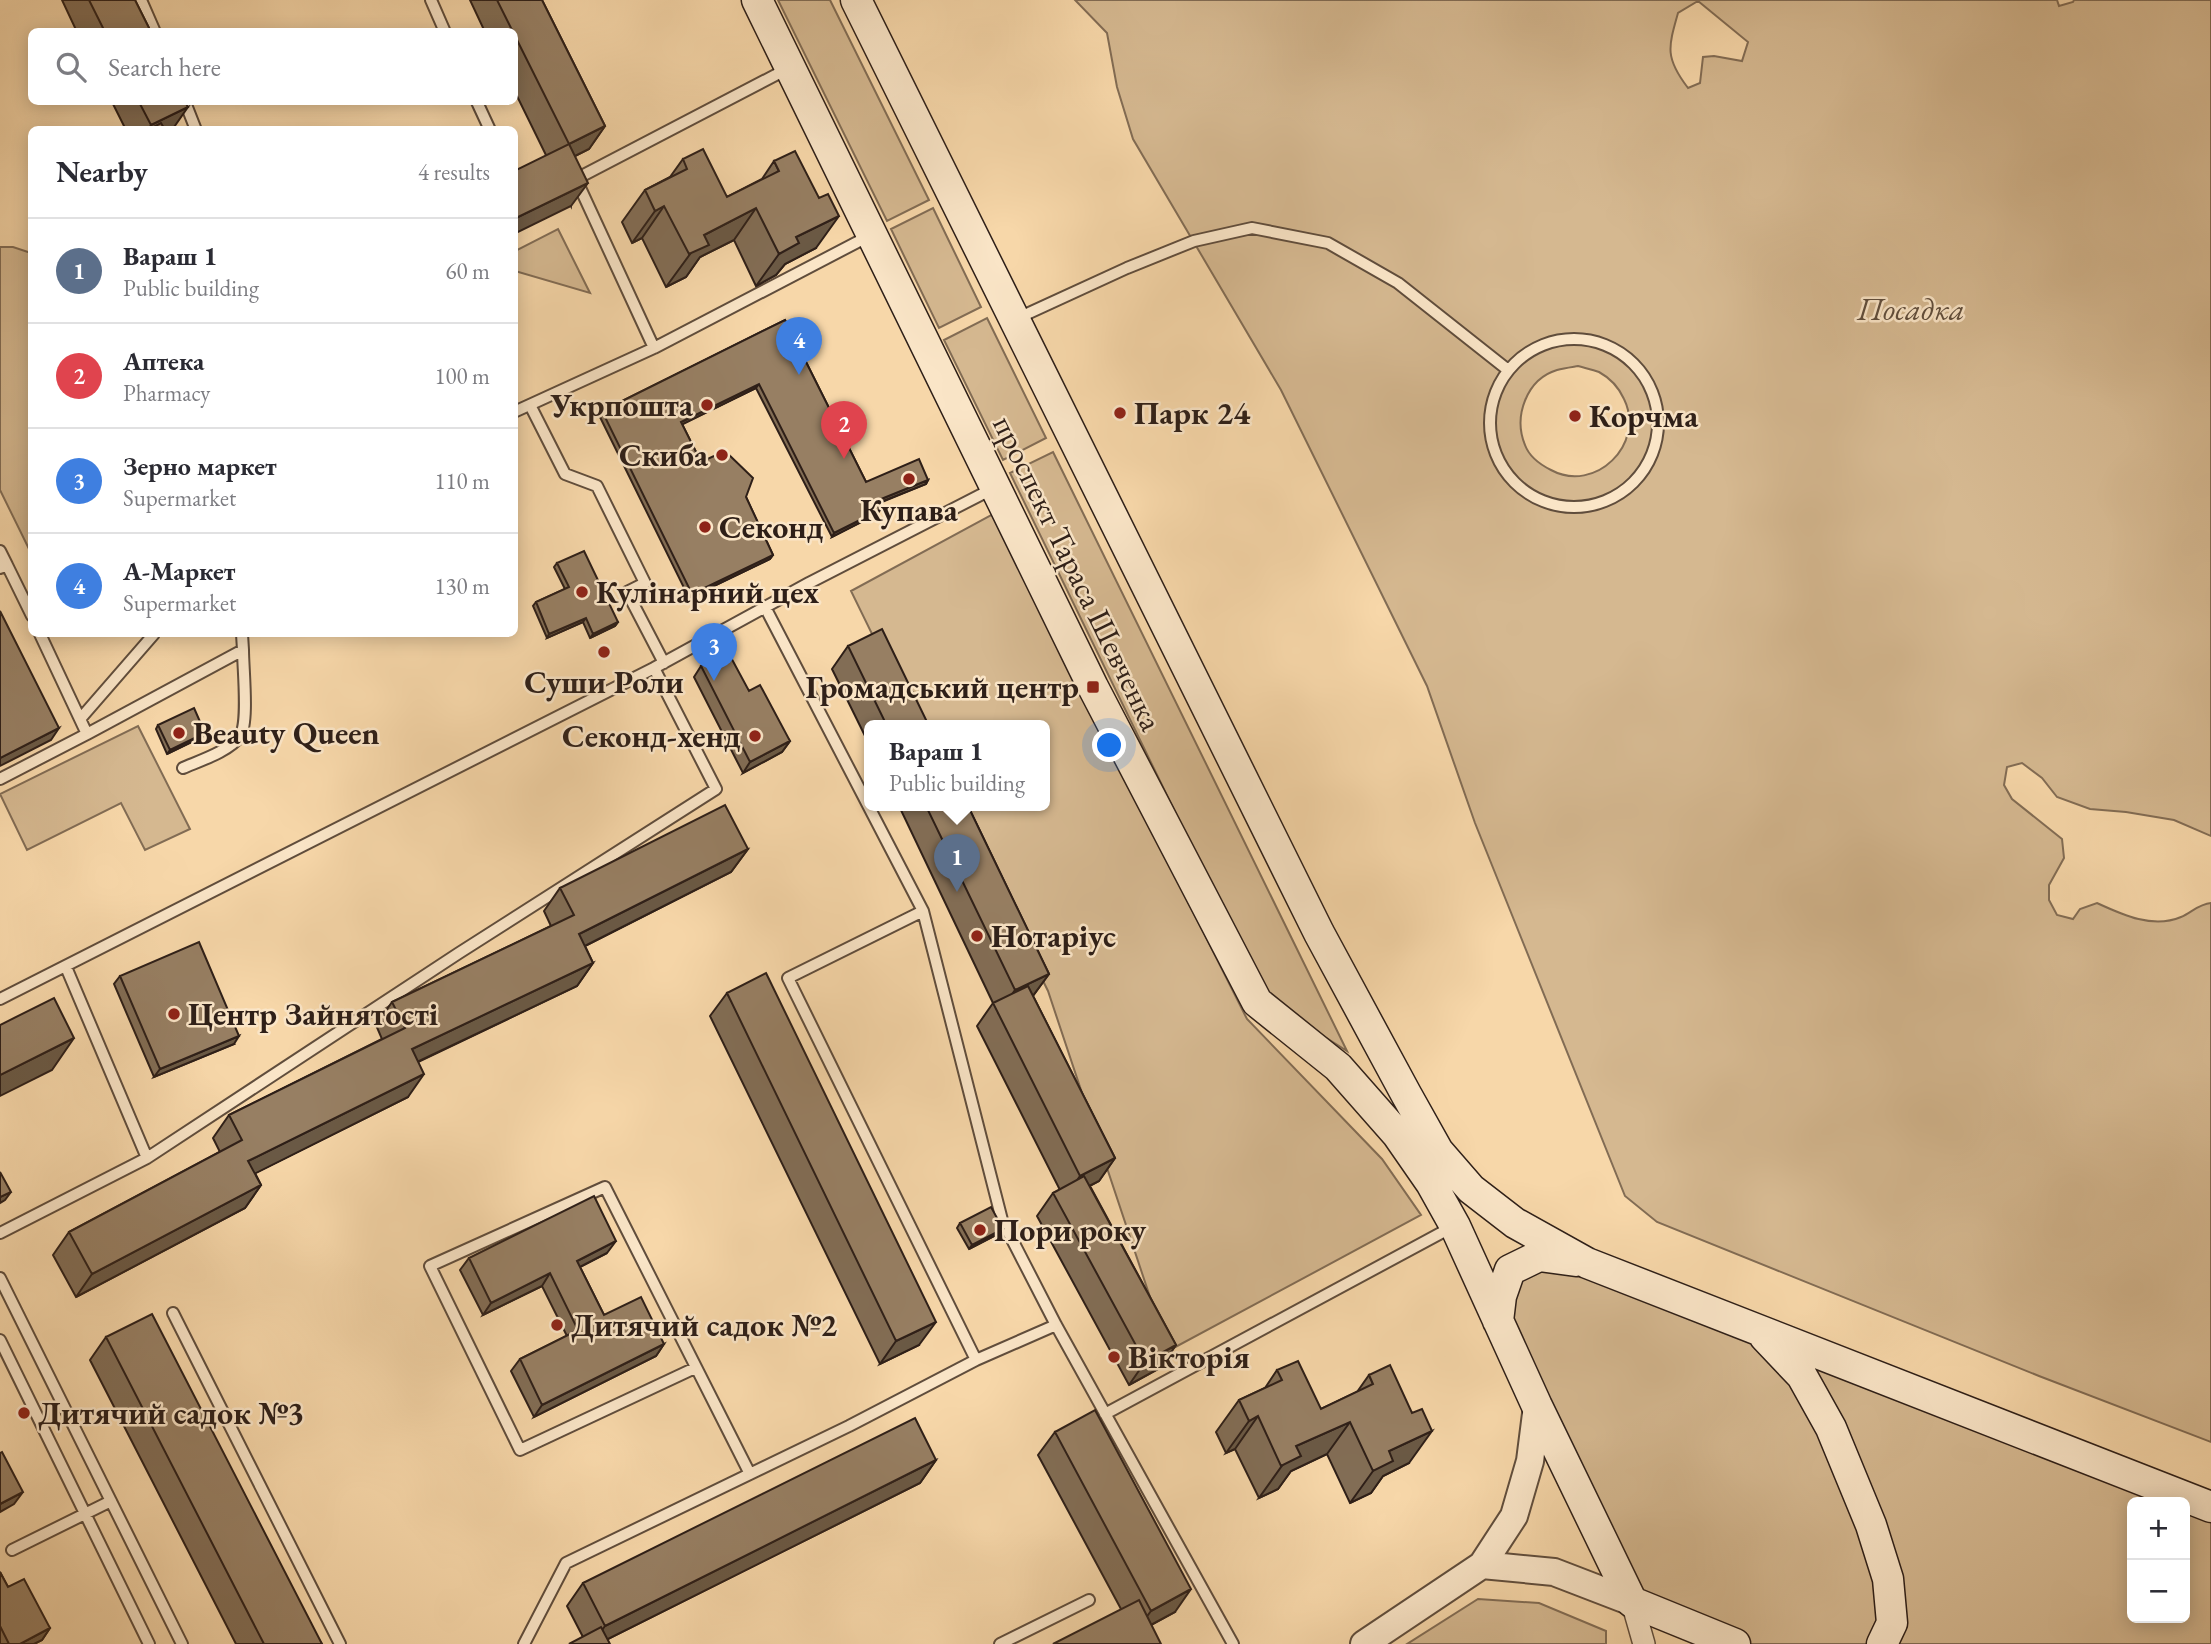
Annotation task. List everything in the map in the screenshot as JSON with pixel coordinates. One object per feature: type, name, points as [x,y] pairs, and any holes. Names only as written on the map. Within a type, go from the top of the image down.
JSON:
[{"type":"main road","name":"проспект Тараса Шевченка","points":[[757,0],[1093,687],[1257,1002],[1338,1067],[1397,1134],[1431,1183],[1455,1226],[1537,1406],[1632,1602]]},
{"type":"main road","name":"проспект Тараса Шевченка","points":[[856,0],[1319,933],[1438,1151],[1471,1189],[1515,1223],[1587,1263]]},
{"type":"main road","points":[[1498,1321],[1501,1296],[1510,1270],[1539,1256],[1587,1263],[2211,1507]]},
{"type":"main road","points":[[1758,1331],[1802,1376],[1831,1428],[1871,1525],[1888,1579],[1892,1623],[1882,1644]]},
{"type":"main road","points":[[1632,1602],[1735,1644]]},
{"type":"street","points":[[1364,1644],[1482,1565],[1514,1516],[1530,1461],[1537,1406]]},
{"type":"street","points":[[1482,1565],[1554,1572],[1632,1602],[1644,1644]]},
{"type":"lane","points":[[141,0],[153,28]]},
{"type":"lane","points":[[431,0],[443,28]]},
{"type":"lane","points":[[654,348],[576,179],[790,68]]},
{"type":"lane","points":[[186,105],[195,126]]},
{"type":"lane","points":[[478,105],[488,126]]},
{"type":"lane","points":[[1014,321],[1127,268],[1194,241],[1252,228],[1328,243],[1398,283],[1508,370]]},
{"type":"lane","points":[[518,410],[654,348],[872,234]]},
{"type":"lane","points":[[1561,339],[1592,340],[1620,352],[1643,374],[1656,402],[1658,433],[1649,462],[1629,487],[1602,502],[1572,507],[1541,500],[1515,484],[1497,458],[1489,428],[1493,398],[1508,370],[1531,350],[1561,339]]},
{"type":"lane","points":[[0,1233],[147,1158],[459,953],[716,789],[627,592],[645,583],[597,486],[565,474],[530,405]]},
{"type":"lane","points":[[0,999],[659,666],[765,607],[996,487]]},
{"type":"lane","points":[[0,551],[4,567],[28,609]]},
{"type":"lane","points":[[765,607],[864,797]]},
{"type":"lane","points":[[41,637],[87,733]]},
{"type":"lane","points":[[80,718],[151,637]]},
{"type":"lane","points":[[183,768],[228,747],[241,736],[245,716],[242,637]]},
{"type":"lane","points":[[0,779],[243,650]]},
{"type":"lane","points":[[871,811],[923,911],[1002,1220],[1056,1325],[1233,1644]]},
{"type":"lane","points":[[923,911],[788,978],[976,1360]]},
{"type":"lane","points":[[66,967],[147,1158]]},
{"type":"lane","points":[[695,1367],[520,1450],[430,1266],[605,1187],[750,1474]]},
{"type":"lane","points":[[1105,1414],[1455,1226]]},
{"type":"lane","points":[[0,1278],[182,1644]]},
{"type":"lane","points":[[173,1313],[340,1644]]},
{"type":"lane","points":[[524,1644],[566,1563],[849,1426],[976,1360],[1056,1325]]},
{"type":"lane","points":[[0,1340],[149,1644]]},
{"type":"lane","points":[[12,1550],[111,1501]]},
{"type":"lane","points":[[1000,1644],[1088,1600]]},
{"type":"green space","points":[[778,0],[830,0],[929,200],[887,221]]},
{"type":"green space","name":"Посадка","points":[[1075,0],[2057,0],[2059,6],[2074,0],[2211,0],[2211,836],[2174,820],[2090,809],[2057,797],[2042,778],[2022,763],[2007,767],[2004,785],[2012,799],[2062,839],[2064,858],[2049,885],[2049,900],[2057,915],[2073,919],[2080,909],[2097,903],[2128,916],[2160,922],[2181,917],[2211,903],[2211,1442],[2039,1376],[1657,1222],[1625,1196],[1475,823],[1427,686],[1281,390],[1133,139],[1117,87],[1107,33]],"holes":[[[1698,1],[1748,42],[1742,61],[1714,56],[1703,57],[1700,83],[1688,88],[1672,60],[1672,35],[1678,13]],[[1578,366],[1599,372],[1617,387],[1629,416],[1628,432],[1622,448],[1599,470],[1568,476],[1547,468],[1532,456],[1525,445],[1521,422],[1525,400],[1538,381],[1557,370]]]},
{"type":"green space","points":[[933,208],[981,307],[939,328],[891,229]]},
{"type":"green space","points":[[558,229],[590,293],[518,272],[518,249]]},
{"type":"green space","points":[[0,247],[13,247],[28,252],[28,547],[0,490]]},
{"type":"green space","points":[[987,318],[1046,438],[1003,460],[944,340]]},
{"type":"green space","points":[[1053,452],[1347,1051],[1295,1018],[1272,999],[1255,976],[1010,473]]},
{"type":"green space","points":[[993,514],[1247,1019],[1382,1159],[1421,1215],[1168,1351],[1048,991],[959,811],[1050,811],[1050,720],[914,720],[851,591]]},
{"type":"green space","points":[[138,726],[190,829],[145,850],[121,803],[27,850],[0,794]]},
{"type":"green space","points":[[1539,1256],[2184,1497],[2127,1497],[2127,1623],[2190,1623],[2190,1499],[2211,1507],[2211,1644],[1735,1644],[1632,1602],[1501,1296]]},
{"type":"green space","points":[[1478,1599],[1539,1603],[1606,1631],[1606,1644],[1407,1644]]},
{"type":"building","points":[[89,0],[135,0],[149,28],[103,28]]},
{"type":"building","points":[[497,0],[542,0],[605,126],[569,144],[518,42],[518,28],[511,28]]},
{"type":"building","points":[[141,105],[188,107],[151,125]]},
{"type":"building","points":[[569,144],[588,183],[518,217],[518,169]]},
{"type":"building","points":[[703,149],[727,197],[779,171],[774,161],[795,151],[819,198],[828,194],[839,216],[796,237],[799,243],[779,254],[756,208],[704,235],[709,245],[689,254],[664,206],[655,211],[645,190],[687,169],[683,159]]},
{"type":"building","points":[[785,320],[866,482],[919,459],[928,480],[876,501],[880,510],[834,533],[759,384],[681,422],[701,462],[725,451],[753,478],[746,497],[773,555],[692,594],[602,411]]},
{"type":"building","points":[[584,551],[618,622],[593,634],[586,618],[549,634],[536,602],[569,587],[557,563]]},
{"type":"building","points":[[0,611],[59,728],[0,758]]},
{"type":"building","points":[[882,629],[926,720],[884,720],[848,646]]},
{"type":"building","points":[[728,652],[749,691],[760,685],[790,741],[750,762],[701,666]]},
{"type":"building","name":"Beauty Queen","points":[[194,708],[205,733],[170,750],[158,725]]},
{"type":"building","points":[[725,805],[748,849],[579,934],[593,963],[412,1049],[424,1074],[248,1161],[261,1185],[92,1274],[69,1232],[242,1140],[229,1115],[405,1028],[392,1002],[574,915],[560,888]]},
{"type":"building","points":[[928,811],[970,811],[1049,974],[1015,990]]},
{"type":"building","name":"Центр Зайнятості","points":[[199,942],[239,1036],[160,1069],[120,976]]},
{"type":"building","points":[[766,973],[936,1322],[896,1341],[727,993]]},
{"type":"building","points":[[1028,986],[1115,1158],[1080,1176],[993,1003]]},
{"type":"building","points":[[54,998],[74,1038],[0,1075],[0,1025]]},
{"type":"building","points":[[0,1172],[11,1192],[0,1197]]},
{"type":"building","points":[[1084,1176],[1176,1345],[1145,1362],[1053,1193]]},
{"type":"building","points":[[594,1196],[616,1241],[577,1261],[604,1315],[641,1297],[664,1344],[542,1405],[520,1359],[578,1330],[550,1273],[491,1303],[469,1258]]},
{"type":"building","points":[[991,1207],[1003,1229],[972,1245],[960,1223]]},
{"type":"building","points":[[152,1314],[322,1644],[264,1644],[106,1337]]},
{"type":"building","points":[[1298,1361],[1321,1409],[1373,1384],[1369,1375],[1390,1365],[1412,1413],[1422,1409],[1432,1431],[1389,1451],[1393,1461],[1373,1471],[1350,1422],[1296,1446],[1301,1456],[1281,1466],[1258,1416],[1249,1421],[1239,1400],[1282,1380],[1277,1370]]},
{"type":"building","points":[[1095,1410],[1191,1589],[1151,1611],[1055,1432]]},
{"type":"building","points":[[915,1418],[936,1460],[605,1626],[583,1583]]},
{"type":"building","points":[[2,1452],[23,1492],[0,1504],[0,1453]]},
{"type":"building","points":[[0,1572],[8,1587],[24,1579],[50,1628],[20,1644],[9,1644],[0,1626]]},
{"type":"building","points":[[1139,1600],[1161,1644],[1053,1644]]},
{"type":"building","points":[[601,1627],[610,1644],[569,1644]]},
{"type":"place","name":"А-Маркет","points":[[799,375]]},
{"type":"place","name":"Укрпошта","points":[[707,405]]},
{"type":"place","name":"Парк 24","points":[[1120,413]]},
{"type":"place","name":"Корчма","points":[[1575,416]]},
{"type":"place","name":"Скиба","points":[[722,455]]},
{"type":"place","name":"Аптека","points":[[844,459]]},
{"type":"place","name":"Купава","points":[[909,479]]},
{"type":"place","name":"Секонд","points":[[705,527]]},
{"type":"place","name":"Кулінарний цех","points":[[582,592]]},
{"type":"place","name":"Суши Роли","points":[[604,652]]},
{"type":"place","name":"Зерно маркет","points":[[714,681]]},
{"type":"place","name":"Громадський центр","points":[[1093,687]]},
{"type":"place","name":"Beauty Queen","points":[[179,733]]},
{"type":"place","name":"Секонд-хенд","points":[[755,736]]},
{"type":"place","name":"Вараш 1","points":[[957,892]]},
{"type":"place","name":"Нотаріус","points":[[977,936]]},
{"type":"place","name":"Центр Зайнятості","points":[[174,1014]]},
{"type":"place","name":"Пори року","points":[[980,1230]]},
{"type":"place","name":"Дитячий садок №2","points":[[557,1325]]},
{"type":"place","name":"Вікторія","points":[[1114,1357]]},
{"type":"place","name":"Дитячий садок №3","points":[[24,1413]]}]
